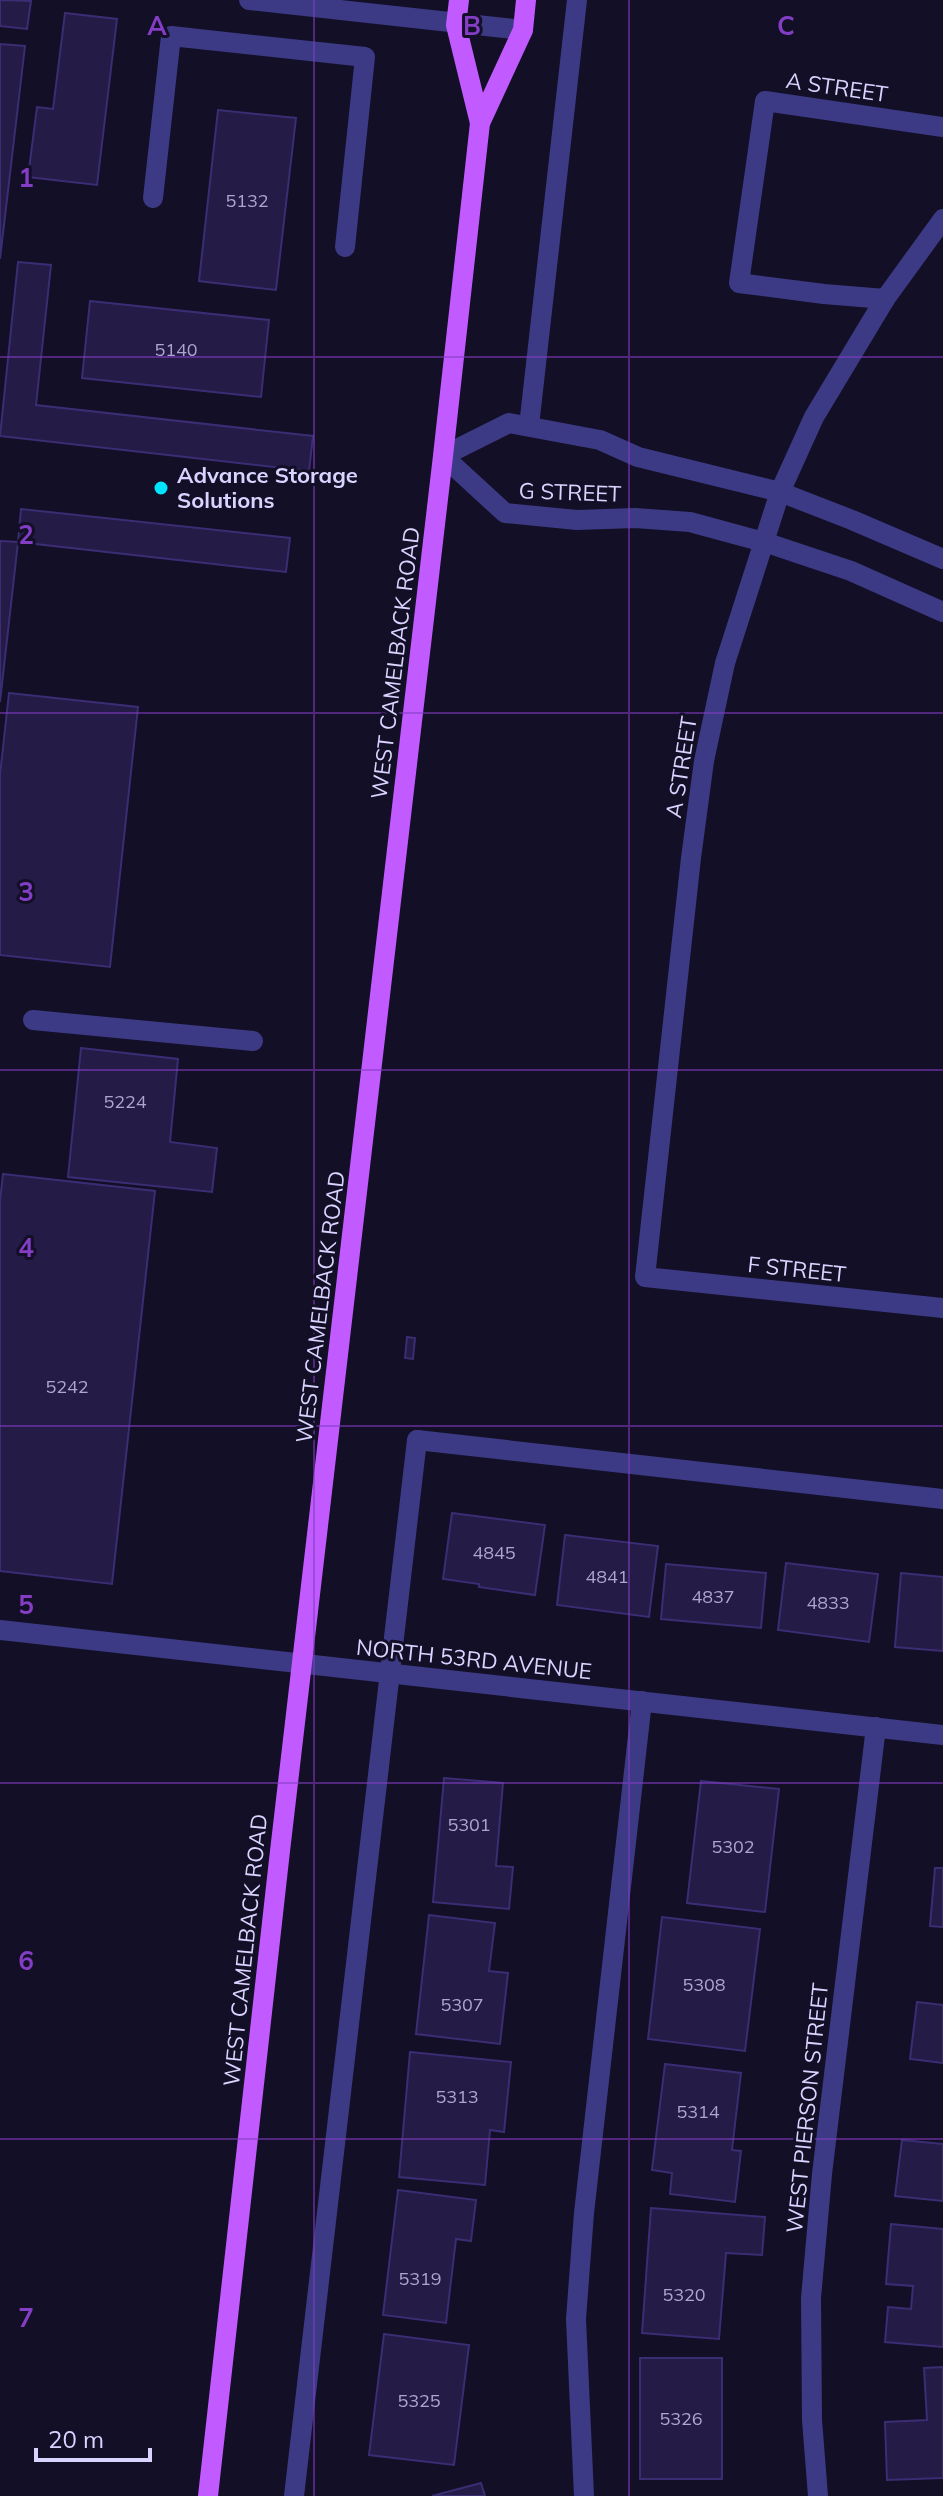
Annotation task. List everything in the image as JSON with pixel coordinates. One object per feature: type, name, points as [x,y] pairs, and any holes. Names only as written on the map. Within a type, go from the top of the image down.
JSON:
[{"type":"main road","name":"WEST CAMELBACK ROAD","points":[[459,0],[456,25],[480,123]]},
{"type":"main road","name":"WEST CAMELBACK ROAD","points":[[208,2496],[480,123],[523,30],[526,0]]},
{"type":"street","points":[[249,0],[523,30]]},
{"type":"street","points":[[529,426],[577,0]]},
{"type":"street","points":[[153,198],[171,36],[365,57],[345,247]]},
{"type":"street","name":"A STREET","points":[[885,299],[739,283],[765,101],[943,127]]},
{"type":"street","name":"A STREET","points":[[645,1277],[691,858],[704,761],[725,663],[780,492],[814,417],[909,262],[943,219]]},
{"type":"street","name":"G STREET","points":[[943,559],[780,492],[638,457],[600,440],[509,423],[443,456],[505,513],[577,520],[635,518],[690,522],[764,542],[851,571],[943,612]]},
{"type":"street","points":[[33,1020],[253,1041]]},
{"type":"street","name":"F STREET","points":[[645,1277],[943,1308]]},
{"type":"street","points":[[294,2496],[417,1440],[943,1499]]},
{"type":"street","name":"NORTH 53RD AVENUE","points":[[0,1630],[943,1735]]},
{"type":"street","points":[[584,2496],[577,2304],[584,2213],[642,1701]]},
{"type":"street","name":"WEST PIERSON STREET","points":[[818,2496],[812,2420],[811,2298],[822,2174],[876,1727]]},
{"type":"building","points":[[0,0],[31,1],[27,29],[0,26]]},
{"type":"building","points":[[65,13],[117,19],[97,185],[28,177],[37,107],[53,109]]},
{"type":"building","points":[[0,44],[25,46],[0,259]]},
{"type":"building","points":[[218,110],[296,118],[276,290],[199,281]]},
{"type":"building","points":[[18,262],[51,265],[36,405],[313,436],[309,471],[0,436]]},
{"type":"building","points":[[90,301],[269,320],[261,397],[82,378]]},
{"type":"building","points":[[21,509],[290,538],[286,572],[18,542]]},
{"type":"building","points":[[0,541],[18,542],[0,702]]},
{"type":"building","points":[[9,693],[138,707],[110,967],[0,955],[0,775]]},
{"type":"building","points":[[81,1048],[178,1059],[170,1142],[217,1148],[212,1192],[68,1177]]},
{"type":"building","points":[[3,1174],[155,1191],[112,1584],[0,1571],[0,1201]]},
{"type":"building","points":[[407,1337],[415,1338],[413,1359],[405,1358]]},
{"type":"building","points":[[452,1513],[545,1525],[535,1595],[443,1579]]},
{"type":"building","points":[[565,1535],[658,1546],[649,1617],[557,1605]]},
{"type":"building","points":[[786,1563],[878,1574],[869,1642],[778,1630]]},
{"type":"building","points":[[666,1564],[766,1573],[761,1628],[661,1619]]},
{"type":"building","points":[[901,1573],[943,1577],[943,1651],[895,1647]]},
{"type":"building","points":[[444,1778],[503,1783],[496,1866],[513,1867],[509,1909],[433,1902]]},
{"type":"building","points":[[701,1781],[779,1789],[765,1912],[687,1903]]},
{"type":"building","points":[[935,1868],[943,1868],[943,1927],[930,1926]]},
{"type":"building","points":[[429,1915],[495,1923],[489,1971],[508,1973],[500,2044],[416,2034]]},
{"type":"building","points":[[662,1917],[760,1929],[745,2051],[648,2039]]},
{"type":"building","points":[[917,2002],[943,2005],[943,2063],[910,2059]]},
{"type":"building","points":[[410,2052],[511,2062],[504,2132],[490,2130],[485,2185],[399,2177]]},
{"type":"building","points":[[665,2064],[741,2073],[732,2150],[741,2151],[735,2202],[670,2194],[672,2173],[652,2170]]},
{"type":"building","points":[[902,2140],[943,2144],[943,2201],[895,2196]]},
{"type":"building","points":[[398,2190],[476,2200],[471,2241],[456,2239],[446,2323],[383,2315]]},
{"type":"building","points":[[651,2208],[765,2217],[762,2255],[726,2253],[719,2339],[642,2333]]},
{"type":"building","points":[[891,2224],[943,2229],[943,2347],[885,2342],[888,2307],[911,2309],[913,2286],[886,2284]]},
{"type":"building","points":[[384,2334],[469,2345],[454,2465],[369,2455]]},
{"type":"building","points":[[640,2358],[722,2358],[722,2479],[640,2479]]},
{"type":"building","points":[[943,2367],[943,2478],[887,2480],[885,2422],[927,2420],[924,2368]]},
{"type":"building","points":[[481,2483],[485,2496],[432,2496]]},
{"type":"place","name":"Advance Storage Solutions","points":[[161,488]]}]
